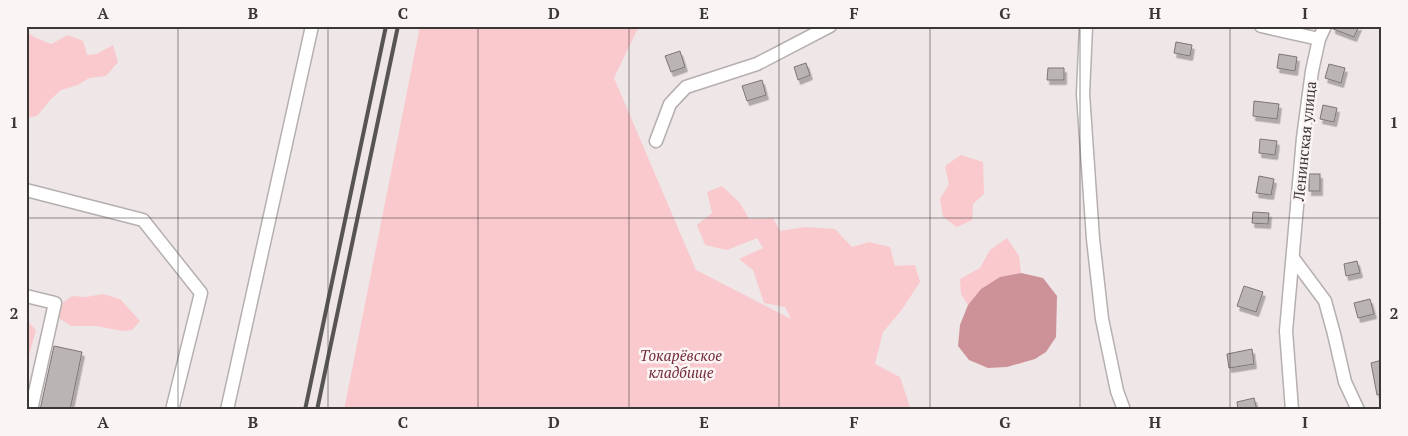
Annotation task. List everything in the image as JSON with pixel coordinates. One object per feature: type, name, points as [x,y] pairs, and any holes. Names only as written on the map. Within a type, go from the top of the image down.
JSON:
[{"type":"street","points":[[227,410],[312,26]]},
{"type":"street","points":[[656,141],[670,104],[686,87],[757,64],[830,26]]},
{"type":"street","points":[[1086,26],[1083,94],[1093,239],[1102,319],[1116,392],[1124,410]]},
{"type":"street","points":[[1261,26],[1319,39]]},
{"type":"street","name":"Ленинская улица","points":[[1292,410],[1286,331],[1294,258],[1303,138],[1312,71],[1319,39],[1325,26]]},
{"type":"street","points":[[26,190],[143,220],[200,293],[172,410]]},
{"type":"street","points":[[1294,258],[1324,301],[1346,382],[1358,410]]},
{"type":"street","points":[[26,296],[55,303],[31,410]]},
{"type":"green space","name":"Токарёвское кладбище","points":[[420,26],[639,26],[614,78],[696,270],[791,319],[785,307],[764,303],[753,270],[739,259],[763,248],[757,238],[727,250],[705,245],[697,225],[712,213],[707,192],[722,186],[740,203],[749,219],[773,218],[780,231],[805,227],[835,229],[852,247],[869,242],[890,247],[895,266],[915,265],[920,282],[901,311],[883,332],[875,364],[900,377],[911,410],[344,410]]},
{"type":"green space","points":[[26,31],[34,37],[51,44],[68,35],[83,41],[87,55],[97,54],[113,45],[118,62],[106,76],[89,78],[78,85],[61,90],[37,116],[26,118]]},
{"type":"green space","points":[[961,155],[983,162],[984,194],[973,204],[972,220],[957,227],[943,217],[940,199],[949,184],[945,166]]},
{"type":"green space","points":[[1007,238],[1019,256],[1021,273],[1000,277],[981,289],[968,305],[961,294],[960,279],[980,268],[990,250]]},
{"type":"green space","points":[[103,294],[120,299],[140,321],[132,330],[123,331],[96,326],[71,326],[60,319],[54,309],[72,296],[86,297]]},
{"type":"green space","points":[[26,320],[36,330],[26,366]]},
{"type":"shaded area","points":[[1021,273],[1043,278],[1057,296],[1056,337],[1046,352],[1035,359],[1007,367],[988,368],[969,360],[958,346],[960,325],[968,305],[981,289],[1000,277]]},
{"type":"building","points":[[1333,26],[1359,26],[1354,37],[1333,29]]},
{"type":"building","points":[[1176,42],[1192,45],[1190,56],[1174,53]]},
{"type":"building","points":[[680,51],[685,67],[671,72],[665,56]]},
{"type":"building","points":[[1279,54],[1297,57],[1295,71],[1277,68]]},
{"type":"building","points":[[806,63],[810,75],[798,80],[794,67]]},
{"type":"building","points":[[1329,64],[1345,68],[1341,83],[1325,78]]},
{"type":"building","points":[[1048,68],[1064,68],[1064,80],[1047,80]]},
{"type":"building","points":[[762,80],[766,95],[747,101],[742,86]]},
{"type":"building","points":[[1254,101],[1279,104],[1277,119],[1253,116]]},
{"type":"building","points":[[1323,105],[1337,108],[1334,122],[1320,119]]},
{"type":"building","points":[[1260,139],[1277,141],[1275,155],[1259,153]]},
{"type":"building","points":[[1309,174],[1320,174],[1320,191],[1309,191]]},
{"type":"building","points":[[1259,176],[1274,179],[1271,195],[1256,193]]},
{"type":"building","points":[[1253,212],[1269,213],[1268,224],[1252,223]]},
{"type":"building","points":[[1357,261],[1360,273],[1346,276],[1344,264]]},
{"type":"building","points":[[1244,286],[1263,292],[1256,312],[1237,306]]},
{"type":"building","points":[[1370,299],[1374,314],[1358,318],[1354,303]]},
{"type":"building","points":[[54,346],[82,352],[70,410],[40,410]]},
{"type":"building","points":[[1252,349],[1254,364],[1229,368],[1227,354]]},
{"type":"building","points":[[1382,360],[1382,394],[1377,395],[1371,363]]},
{"type":"building","points":[[1254,398],[1257,410],[1238,410],[1237,402]]},
{"type":"railway","points":[[305,410],[386,26]]},
{"type":"railway","points":[[317,410],[398,26]]}]
